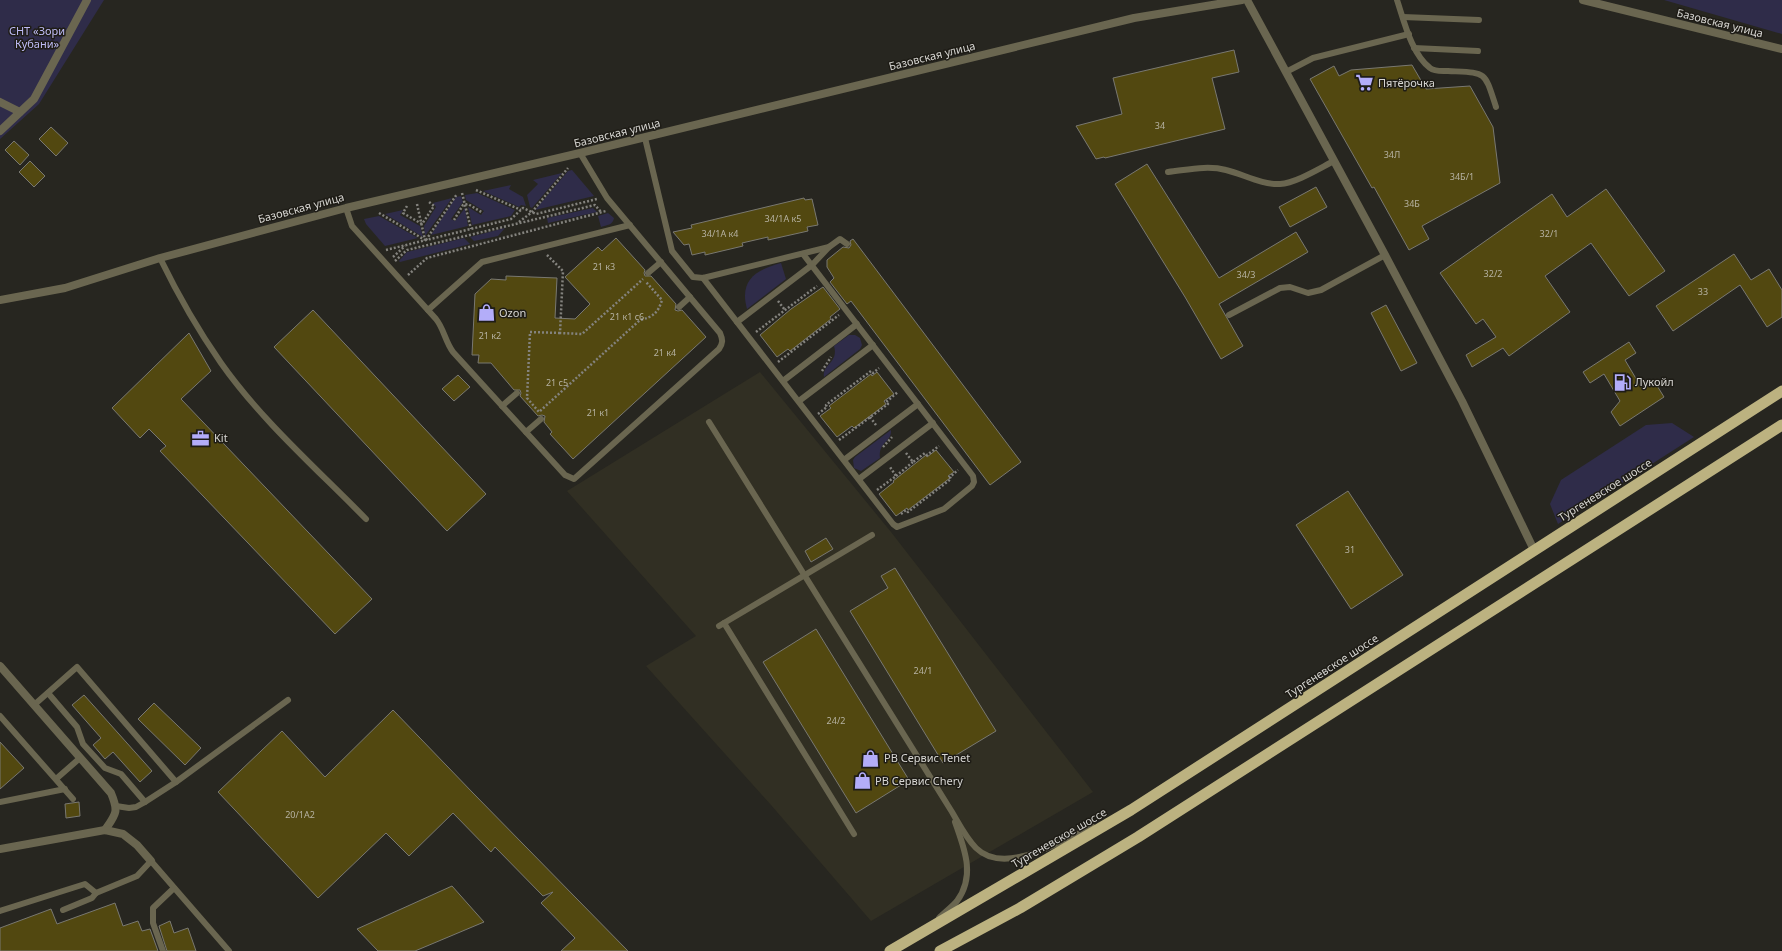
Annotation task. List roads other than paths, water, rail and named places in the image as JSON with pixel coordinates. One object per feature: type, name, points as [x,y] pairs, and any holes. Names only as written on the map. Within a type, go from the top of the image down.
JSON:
[{"type":"highway","name":"Тургеневское шоссе","points":[[890,951],[1131,810],[1782,391]]},
{"type":"highway","points":[[940,951],[1020,908],[1158,824],[1782,425]]},
{"type":"street","points":[[0,130],[34,99],[87,0]]},
{"type":"street","name":"Базовская улица","points":[[0,300],[65,288],[160,258],[346,208],[645,138],[1134,18],[1242,0]]},
{"type":"street","points":[[1247,0],[1462,401],[1534,550]]},
{"type":"street","name":"Базовская улица","points":[[1583,0],[1782,49]]},
{"type":"street","points":[[0,102],[20,112]]},
{"type":"street","points":[[0,666],[111,793],[116,806],[114,817],[105,830]]},
{"type":"street","points":[[0,849],[105,830],[123,834],[137,845],[151,861]]},
{"type":"lane","points":[[1397,0],[1414,48],[1426,64],[1436,71],[1478,72],[1488,81],[1496,107]]},
{"type":"lane","points":[[1402,17],[1480,20]]},
{"type":"lane","points":[[1286,72],[1313,58],[1409,34]]},
{"type":"lane","points":[[1414,48],[1478,51]]},
{"type":"lane","points":[[645,138],[672,251],[693,277],[703,278],[829,247]]},
{"type":"lane","points":[[346,208],[352,226],[442,326],[448,345],[453,352],[565,475],[574,479],[722,344],[723,339],[720,333],[607,198],[580,153]]},
{"type":"lane","points":[[1168,172],[1213,168],[1267,183],[1281,184],[1292,181],[1334,161]]},
{"type":"lane","points":[[428,310],[482,262],[630,225]]},
{"type":"lane","points":[[737,322],[812,265],[829,247],[840,239],[847,244]]},
{"type":"lane","points":[[703,278],[897,527],[944,509],[972,486],[974,482],[973,476],[803,254]]},
{"type":"lane","points":[[1229,315],[1280,288],[1290,287],[1308,293],[1321,290],[1385,255]]},
{"type":"lane","points":[[160,258],[186,310],[222,364],[259,411],[366,519]]},
{"type":"lane","points":[[648,273],[661,262]]},
{"type":"lane","points":[[679,307],[690,297]]},
{"type":"lane","points":[[783,380],[857,324]]},
{"type":"lane","points":[[799,401],[873,345]]},
{"type":"lane","points":[[502,406],[517,393]]},
{"type":"lane","points":[[844,460],[918,404]]},
{"type":"lane","points":[[526,432],[540,419]]},
{"type":"lane","points":[[709,422],[952,812],[976,848],[986,855],[993,856],[1016,858],[1034,854],[1131,810]]},
{"type":"lane","points":[[859,479],[933,423]]},
{"type":"lane","points":[[854,834],[722,625],[872,535]]},
{"type":"lane","points":[[34,705],[76,667],[176,782]]},
{"type":"lane","points":[[48,693],[77,727],[83,744],[105,768],[121,774],[145,802]]},
{"type":"lane","points":[[116,806],[129,808],[136,807],[145,802],[176,782],[288,700]]},
{"type":"lane","points":[[0,716],[73,799]]},
{"type":"lane","points":[[56,779],[80,758]]},
{"type":"lane","points":[[0,802],[65,789]]},
{"type":"lane","points":[[914,937],[936,920],[956,901],[964,888],[968,873],[967,858],[952,812]]},
{"type":"lane","points":[[63,910],[92,898],[96,893],[137,876],[151,861],[229,951]]},
{"type":"lane","points":[[0,911],[85,884],[96,893]]},
{"type":"lane","points":[[163,951],[153,924],[153,908],[174,888]]},
{"type":"place","name":"Пятёрочка","points":[[1365,83]]},
{"type":"place","name":"Ozon","points":[[486,313]]},
{"type":"place","name":"Лукойл","points":[[1622,382]]},
{"type":"place","name":"Kit","points":[[201,438]]},
{"type":"place","name":"PB Сервис Tenet","points":[[871,758]]},
{"type":"place","name":"PB Сервис Chery","points":[[862,781]]},
{"type":"park label","name":"СНТ «Зори Кубани»","points":[[37,37]]}]
